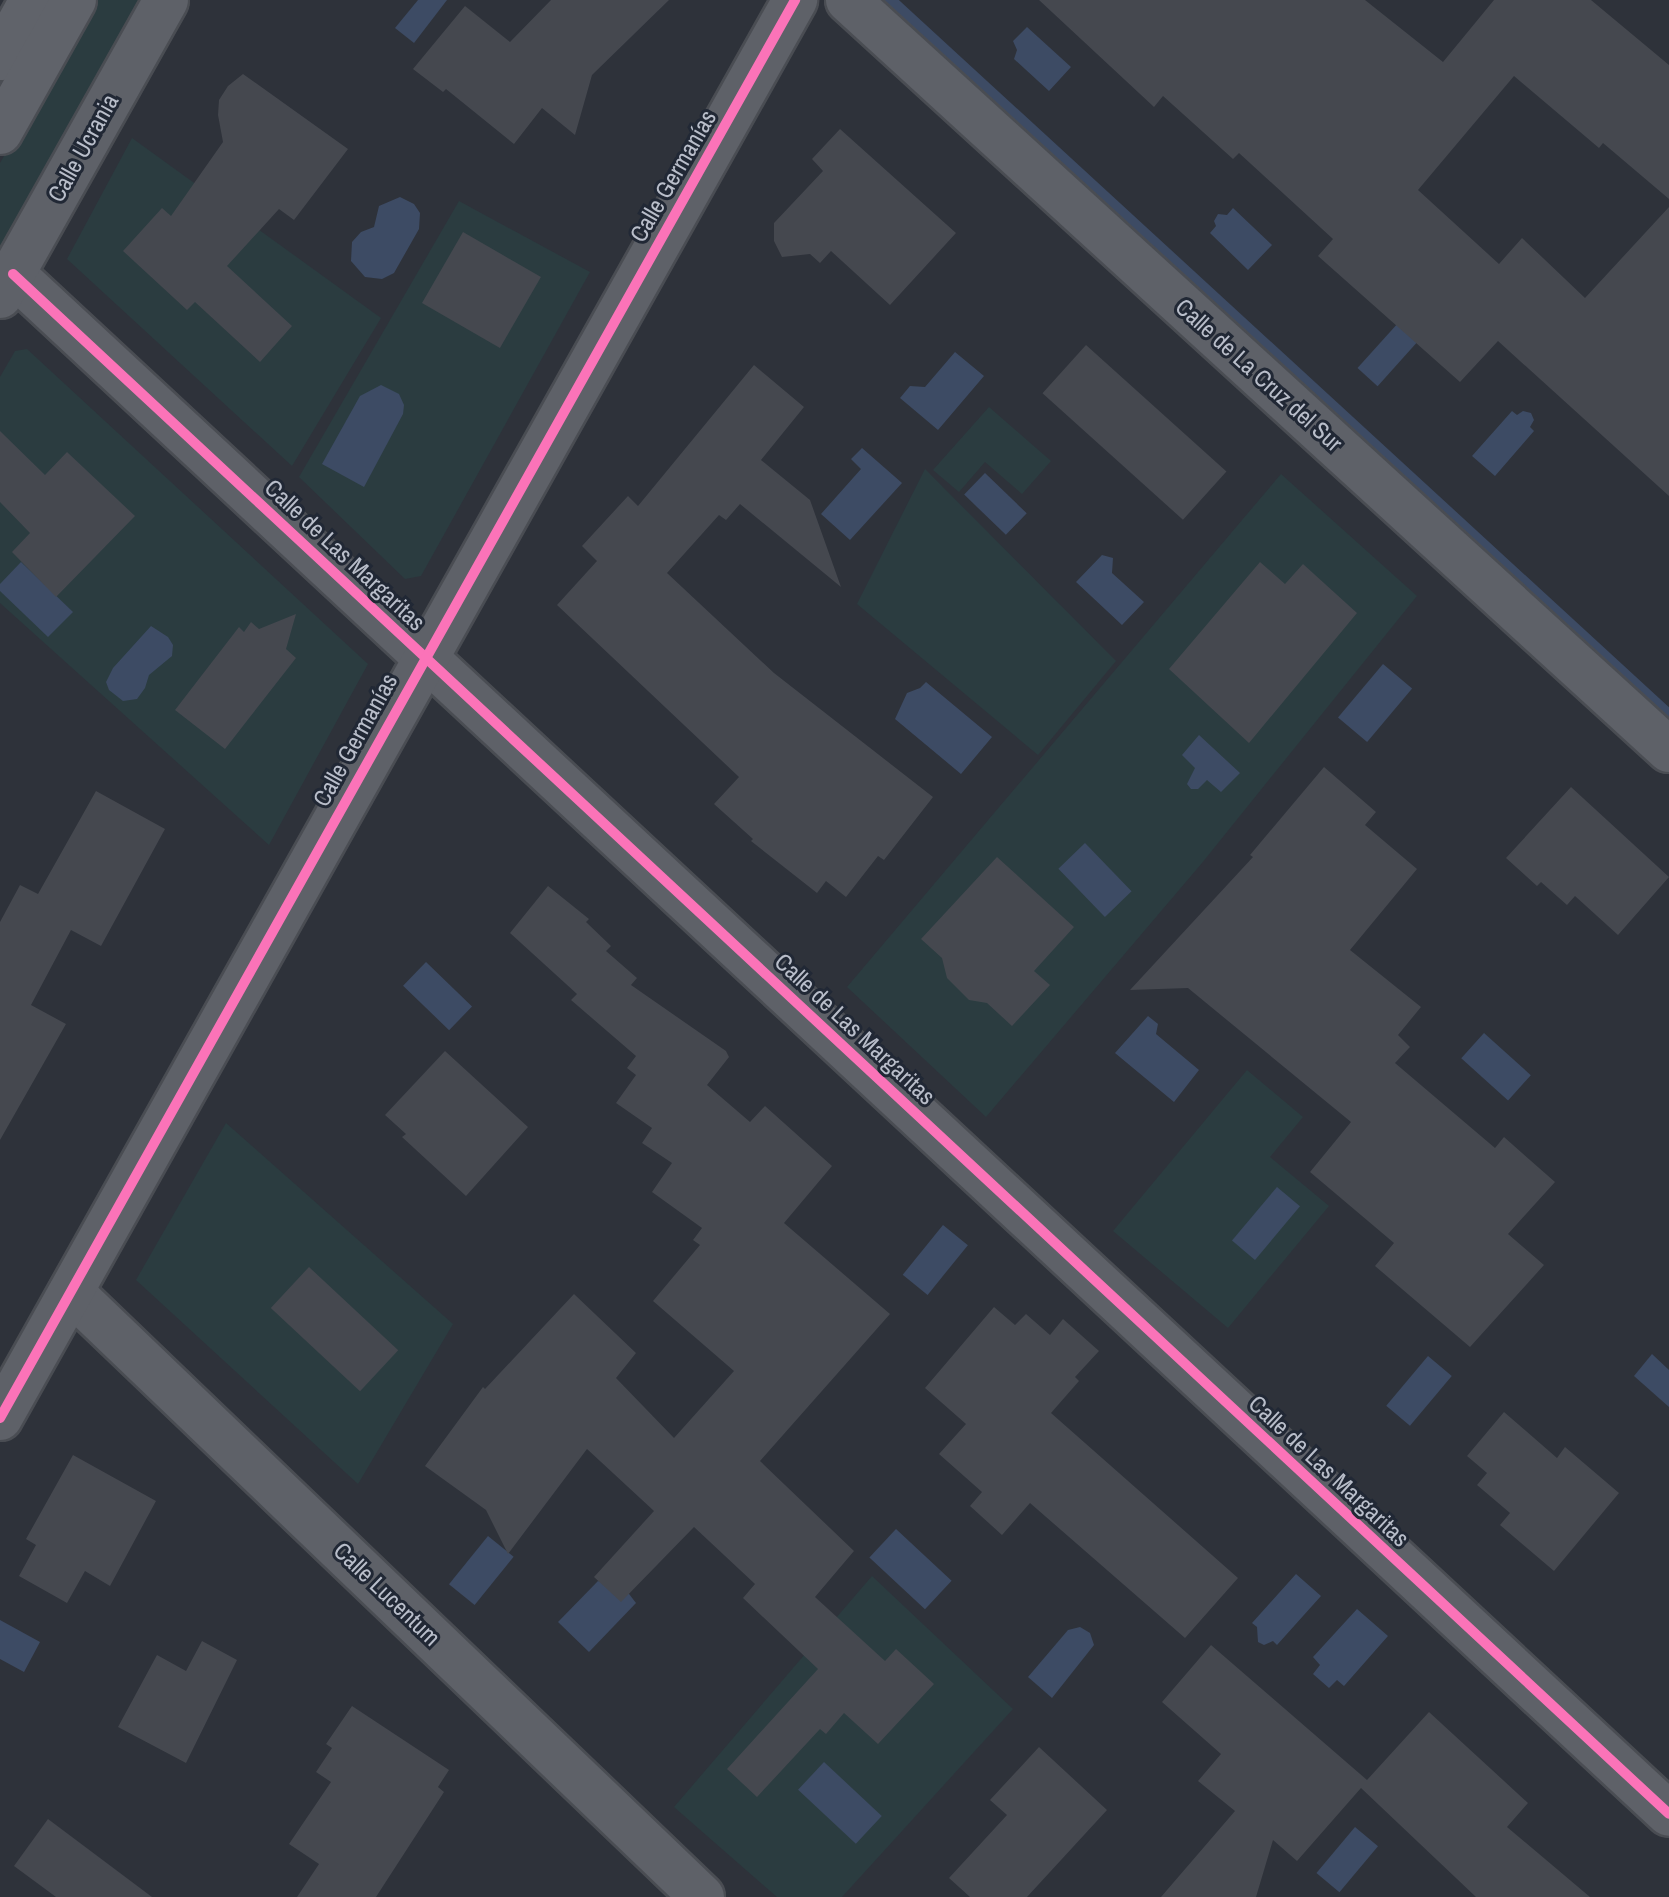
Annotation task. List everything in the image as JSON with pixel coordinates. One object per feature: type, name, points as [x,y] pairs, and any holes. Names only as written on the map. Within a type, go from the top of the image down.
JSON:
[{"type":"main road","points":[[0,58],[32,0]]},
{"type":"main road","points":[[0,132],[74,0]]},
{"type":"street","name":"Calle Ucrania","points":[[6,285],[166,0]]},
{"type":"street","name":"Calle Germanías","points":[[0,1418],[795,0]]},
{"type":"street","name":"Calle de La Cruz del Sur","points":[[848,0],[1669,750]]},
{"type":"street","name":"Calle de Las Margaritas","points":[[6,285],[425,656],[1669,1814]]},
{"type":"street","name":"Calle Lucentum","points":[[71,1292],[702,1897]]},
{"type":"shaded area","points":[[93,0],[142,0],[0,254],[0,163]]},
{"type":"shaded area","points":[[132,138],[381,318],[292,466],[67,259]]},
{"type":"shaded area","points":[[459,201],[590,272],[421,576],[405,579],[299,477]]},
{"type":"shaded area","points":[[27,349],[368,664],[269,845],[0,603],[0,377],[15,351]]},
{"type":"shaded area","points":[[989,407],[1051,461],[1022,494],[985,462],[959,492],[933,470]]},
{"type":"shaded area","points":[[925,469],[1116,661],[1038,755],[857,604]]},
{"type":"shaded area","points":[[1281,474],[1417,596],[1202,863],[986,1117],[847,987]]},
{"type":"shaded area","points":[[1247,1070],[1303,1117],[1270,1157],[1329,1206],[1228,1328],[1113,1231]]},
{"type":"shaded area","points":[[226,1123],[453,1324],[358,1484],[136,1280]]},
{"type":"shaded area","points":[[872,1576],[1013,1709],[842,1897],[777,1897],[674,1807]]},
{"type":"water","points":[[418,0],[447,0],[414,43],[395,28]]},
{"type":"water","points":[[1027,27],[1071,67],[1049,91],[1014,59],[1017,50],[1013,41]]},
{"type":"water","points":[[400,197],[414,204],[420,213],[419,229],[394,273],[382,279],[365,277],[351,261],[352,242],[361,232],[374,227],[379,206]]},
{"type":"water","points":[[1233,208],[1272,245],[1248,270],[1210,233],[1216,226],[1214,221],[1218,214],[1227,215]]},
{"type":"water","points":[[1399,322],[1419,340],[1378,386],[1358,368]]},
{"type":"water","points":[[955,352],[984,376],[938,430],[900,398],[910,386],[925,387]]},
{"type":"water","points":[[381,385],[399,394],[404,405],[403,414],[364,487],[322,464],[360,396]]},
{"type":"water","points":[[1512,411],[1517,415],[1523,411],[1531,413],[1534,420],[1530,427],[1534,431],[1495,476],[1472,456]]},
{"type":"water","points":[[862,448],[902,483],[850,540],[821,514],[861,469],[851,459]]},
{"type":"water","points":[[985,473],[1027,513],[1006,535],[964,495]]},
{"type":"water","points":[[1102,555],[1113,558],[1112,573],[1144,602],[1122,625],[1076,582]]},
{"type":"water","points":[[21,562],[73,612],[48,637],[0,591],[0,584]]},
{"type":"water","points":[[151,626],[168,637],[173,645],[172,656],[149,675],[137,699],[123,701],[109,690],[106,682],[113,668]]},
{"type":"water","points":[[1383,664],[1412,688],[1367,742],[1338,718]]},
{"type":"water","points":[[926,682],[992,737],[961,774],[895,719],[907,693]]},
{"type":"water","points":[[1199,735],[1240,773],[1221,792],[1207,780],[1198,789],[1191,789],[1187,784],[1195,768],[1182,755]]},
{"type":"water","points":[[1085,843],[1132,891],[1105,917],[1058,869]]},
{"type":"water","points":[[426,962],[472,1006],[449,1030],[403,986]]},
{"type":"water","points":[[1148,1016],[1158,1024],[1156,1034],[1199,1070],[1174,1102],[1115,1053]]},
{"type":"water","points":[[1484,1033],[1531,1075],[1508,1100],[1461,1058]]},
{"type":"water","points":[[1277,1187],[1300,1206],[1255,1260],[1232,1241]]},
{"type":"water","points":[[943,1225],[968,1245],[928,1295],[903,1275]]},
{"type":"water","points":[[1652,1354],[1669,1370],[1669,1407],[1634,1376]]},
{"type":"water","points":[[1428,1356],[1452,1376],[1410,1426],[1386,1406]]},
{"type":"water","points":[[896,1529],[952,1581],[925,1609],[869,1558]]},
{"type":"water","points":[[488,1536],[514,1557],[475,1605],[449,1584]]},
{"type":"water","points":[[1296,1574],[1321,1596],[1277,1645],[1273,1641],[1264,1645],[1258,1642],[1257,1627],[1252,1623]]},
{"type":"water","points":[[598,1581],[626,1590],[636,1603],[589,1652],[558,1622]]},
{"type":"water","points":[[1357,1609],[1388,1636],[1344,1686],[1337,1680],[1329,1688],[1313,1674],[1320,1665],[1313,1657]]},
{"type":"water","points":[[0,1620],[40,1642],[24,1672],[0,1659]]},
{"type":"water","points":[[1080,1627],[1090,1633],[1094,1645],[1052,1698],[1028,1677],[1068,1630]]},
{"type":"water","points":[[824,1762],[882,1816],[856,1844],[798,1790]]},
{"type":"water","points":[[1355,1827],[1378,1846],[1339,1892],[1316,1873]]},
{"type":"building","points":[[551,0],[669,0],[592,75],[575,135],[542,108],[514,144],[446,89],[443,92],[413,69],[465,6],[510,42]]},
{"type":"building","points":[[1039,0],[1365,0],[1443,62],[1494,0],[1591,0],[1669,65],[1669,199],[1603,143],[1599,148],[1514,76],[1418,190],[1499,264],[1522,238],[1585,298],[1669,207],[1669,496],[1498,341],[1460,382],[1318,256],[1333,239],[1239,153],[1233,159],[1163,96],[1154,107]]},
{"type":"building","points":[[243,74],[348,149],[294,220],[279,209],[227,266],[292,326],[260,362],[195,302],[187,310],[123,251],[162,208],[171,216],[223,142],[218,115],[219,100],[228,86]]},
{"type":"building","points":[[840,129],[956,233],[890,305],[831,251],[820,263],[810,254],[782,257],[774,241],[774,223],[823,171],[812,159]]},
{"type":"building","points":[[463,232],[541,277],[500,348],[422,303]]},
{"type":"building","points":[[1086,345],[1226,471],[1183,520],[1043,393]]},
{"type":"building","points":[[754,365],[804,407],[761,460],[810,500],[841,587],[740,504],[726,520],[719,515],[667,573],[774,673],[933,797],[884,860],[878,856],[846,897],[826,881],[817,893],[751,841],[753,839],[714,804],[739,777],[557,605],[597,561],[582,546],[628,496],[638,506]]},
{"type":"building","points":[[0,431],[45,475],[67,452],[135,516],[56,597],[12,552],[30,533],[0,502]]},
{"type":"building","points":[[1260,562],[1285,584],[1303,564],[1357,613],[1249,743],[1169,669]]},
{"type":"building","points":[[296,614],[286,649],[296,658],[225,749],[175,710],[239,627],[244,632],[251,622],[259,629]]},
{"type":"building","points":[[1324,767],[1376,812],[1365,825],[1417,869],[1350,950],[1421,1007],[1398,1035],[1410,1047],[1395,1063],[1495,1148],[1504,1137],[1555,1182],[1508,1234],[1544,1265],[1470,1347],[1375,1266],[1394,1243],[1310,1172],[1351,1122],[1188,988],[1130,990],[1253,857],[1250,855]]},
{"type":"building","points":[[1571,787],[1669,877],[1618,935],[1575,896],[1567,905],[1541,882],[1537,886],[1506,858]]},
{"type":"building","points":[[96,791],[165,829],[101,946],[71,930],[31,1005],[66,1024],[0,1140],[0,922],[20,885],[38,894]]},
{"type":"building","points":[[997,857],[1074,927],[1034,971],[1050,985],[1012,1026],[987,1003],[969,1000],[947,978],[942,958],[921,939]]},
{"type":"building","points":[[548,886],[589,919],[586,922],[611,946],[606,951],[637,978],[631,985],[726,1051],[729,1057],[707,1085],[750,1122],[765,1106],[832,1166],[784,1223],[890,1314],[760,1461],[854,1551],[815,1597],[885,1661],[896,1649],[934,1684],[878,1744],[844,1713],[826,1734],[820,1729],[757,1797],[727,1769],[818,1669],[743,1598],[755,1584],[694,1527],[621,1602],[594,1577],[654,1511],[587,1449],[508,1554],[486,1510],[425,1466],[483,1387],[485,1389],[574,1294],[636,1353],[616,1378],[674,1438],[734,1371],[653,1301],[700,1245],[693,1240],[702,1228],[652,1192],[672,1163],[642,1143],[652,1128],[616,1103],[636,1075],[627,1068],[636,1056],[571,1000],[577,994],[510,933]]},
{"type":"building","points":[[445,1051],[528,1127],[466,1196],[402,1137],[406,1134],[385,1115]]},
{"type":"building","points":[[309,1267],[398,1350],[360,1391],[271,1308]]},
{"type":"building","points":[[994,1307],[1015,1325],[1026,1314],[1050,1335],[1063,1319],[1099,1351],[1075,1377],[1079,1381],[1051,1413],[1238,1578],[1185,1638],[1030,1503],[1002,1535],[970,1506],[982,1492],[939,1454],[966,1424],[925,1388]]},
{"type":"building","points":[[1504,1412],[1557,1458],[1565,1447],[1619,1493],[1554,1571],[1500,1525],[1510,1513],[1477,1485],[1487,1473],[1467,1456]]},
{"type":"building","points":[[73,1455],[156,1501],[110,1586],[85,1571],[67,1603],[19,1576],[36,1545],[26,1539]]},
{"type":"building","points":[[202,1641],[237,1660],[186,1763],[118,1727],[157,1655],[186,1671]]},
{"type":"building","points":[[1211,1645],[1367,1780],[1429,1712],[1528,1803],[1507,1827],[1590,1897],[1476,1897],[1361,1788],[1297,1861],[1273,1840],[1256,1897],[1161,1897],[1235,1811],[1198,1781],[1221,1754],[1162,1702]]},
{"type":"building","points":[[352,1706],[449,1770],[438,1787],[444,1792],[376,1897],[297,1897],[319,1864],[289,1844],[331,1782],[316,1772],[332,1748],[326,1744]]},
{"type":"building","points":[[1039,1747],[1107,1810],[1027,1897],[970,1897],[949,1878],[1007,1815],[990,1800]]},
{"type":"building","points":[[48,1819],[152,1897],[56,1897],[14,1866]]},
{"type":"waterway","points":[[887,0],[1669,718]]},
{"type":"cycle path","points":[[0,1418],[795,0]]},
{"type":"cycle path","points":[[13,274],[1669,1814]]}]
